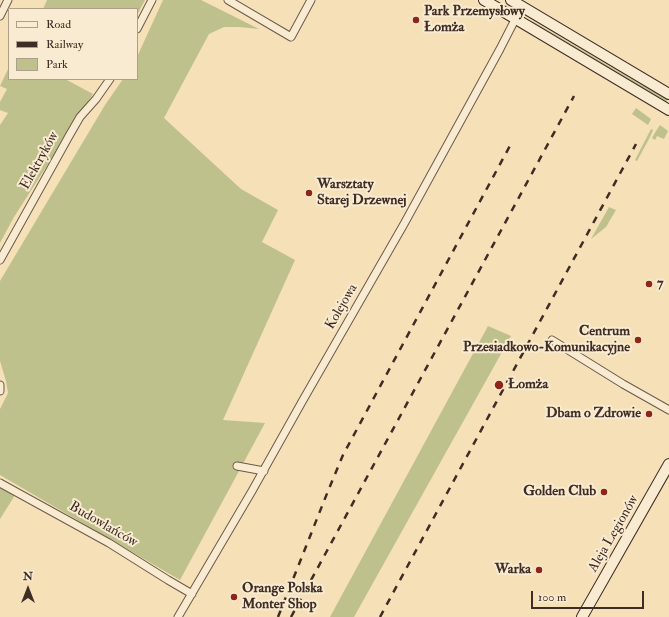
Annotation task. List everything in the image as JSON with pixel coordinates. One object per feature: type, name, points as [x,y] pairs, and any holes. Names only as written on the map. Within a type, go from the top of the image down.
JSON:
[{"type":"main road","points":[[484,0],[669,110]]},
{"type":"main road","points":[[511,0],[669,94]]},
{"type":"main road","name":"Aleja Legionów","points":[[582,617],[669,464]]},
{"type":"street","points":[[0,16],[8,0]]},
{"type":"street","points":[[138,27],[152,0]]},
{"type":"street","points":[[228,0],[291,37],[311,0]]},
{"type":"street","name":"Kolejowa","points":[[178,617],[216,555],[408,217],[497,55],[522,6]]},
{"type":"street","name":"Elektryków","points":[[0,260],[80,117],[96,100],[109,80]]},
{"type":"street","points":[[552,340],[623,384],[669,410]]},
{"type":"street","points":[[237,466],[264,471]]},
{"type":"street","name":"Budowlańców","points":[[0,483],[109,542],[192,594]]},
{"type":"green space","points":[[47,0],[145,0],[138,13],[138,8],[43,8]]},
{"type":"green space","points":[[163,0],[201,0],[259,29],[224,27],[209,34],[164,118],[241,189],[278,210],[262,242],[295,260],[223,420],[265,423],[180,580],[0,475],[0,409],[8,393],[0,361],[0,281],[105,105],[122,80],[138,80],[138,55]]},
{"type":"green space","points":[[531,21],[638,83],[668,99],[665,104]]},
{"type":"green space","points":[[8,69],[8,80],[67,80],[93,94],[14,217],[0,243],[0,125],[8,113],[0,110],[0,102],[7,89],[0,86]]},
{"type":"green space","points":[[636,108],[651,119],[648,125],[632,114]]},
{"type":"green space","points":[[660,125],[668,131],[664,139],[657,136],[655,140],[652,138]]},
{"type":"green space","points":[[651,129],[653,130],[650,137],[637,161],[635,160]]},
{"type":"green space","points":[[609,207],[616,210],[606,227],[591,239]]},
{"type":"green space","points":[[488,326],[511,336],[354,617],[330,617]]},
{"type":"green space","points":[[0,483],[17,492],[0,519]]},
{"type":"railway","points":[[291,617],[574,96]]},
{"type":"railway","points":[[278,617],[343,455],[512,142]]},
{"type":"railway","points":[[380,617],[636,144]]},
{"type":"place","name":"Park Przemysłowy Łomża","points":[[416,20]]},
{"type":"place","name":"Warsztaty Starej Drzewnej","points":[[309,193]]},
{"type":"place","name":"7","points":[[649,284]]},
{"type":"place","name":"Centrum Przesiadkowo-Komunikacyjne","points":[[638,340]]},
{"type":"place","name":"Łomża","points":[[499,385]]},
{"type":"place","name":"Dbam o Zdrowie","points":[[649,414]]},
{"type":"place","name":"Golden Club","points":[[604,492]]},
{"type":"place","name":"Warka","points":[[539,570]]},
{"type":"place","name":"Orange Polska Monter Shop","points":[[234,597]]}]
